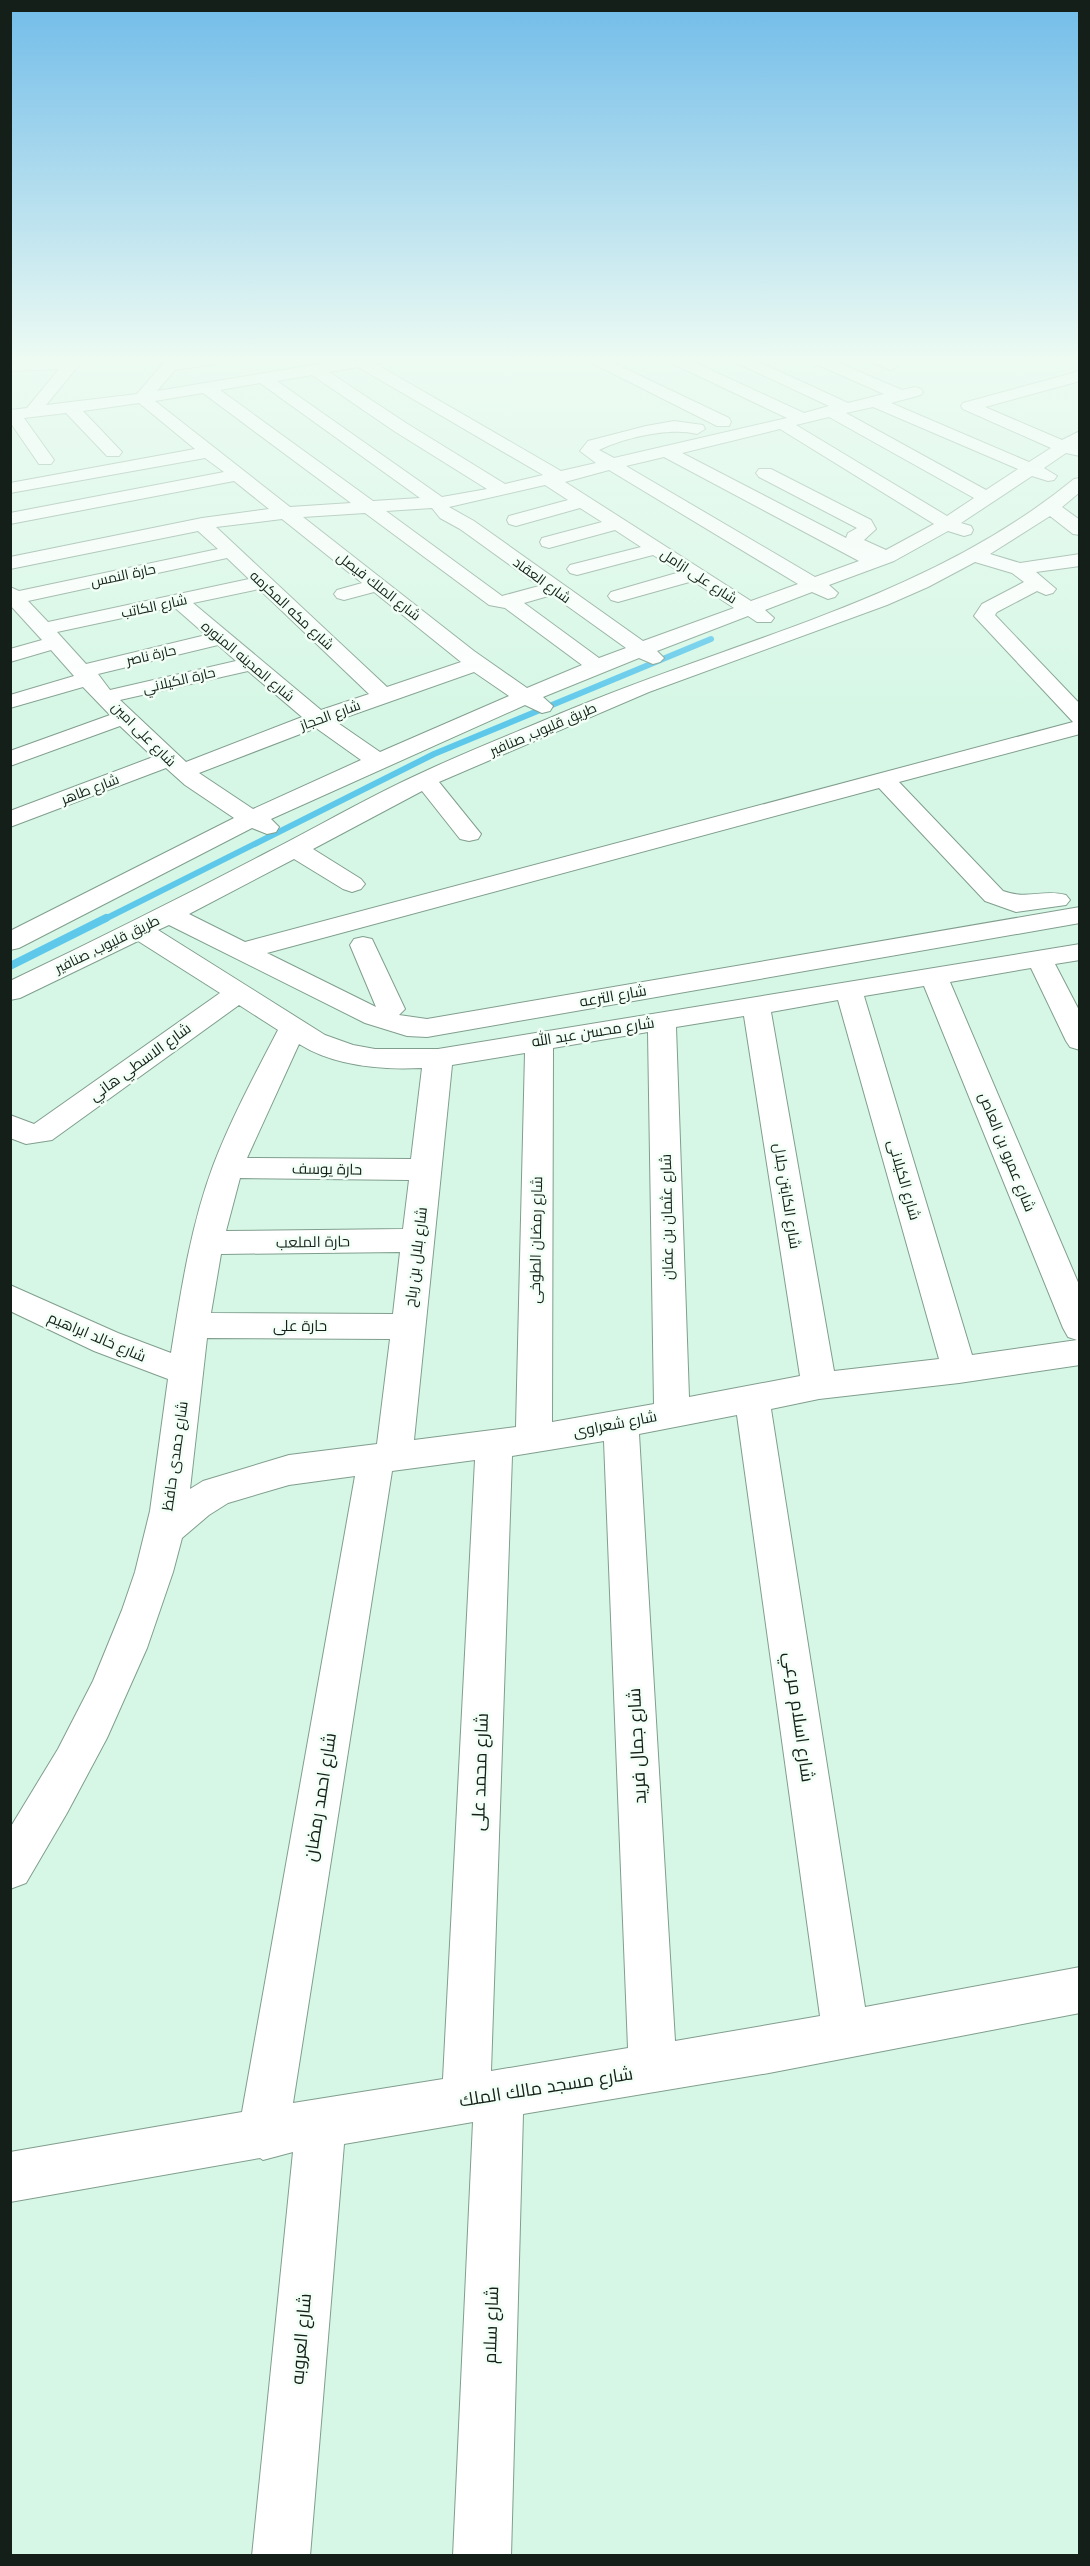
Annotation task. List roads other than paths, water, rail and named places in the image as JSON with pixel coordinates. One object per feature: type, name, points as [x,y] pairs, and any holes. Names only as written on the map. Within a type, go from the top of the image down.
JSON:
[{"type":"street","points":[[10,488],[61,479]]},
{"type":"street","points":[[10,519],[219,479]]},
{"type":"street","name":"شارع الملك فيصل","points":[[243,479],[478,663],[525,697],[567,719]]},
{"type":"street","points":[[328,479],[496,601],[507,601],[554,588]]},
{"type":"street","name":"شارع العقاد","points":[[405,479],[439,503],[445,514],[467,525],[639,650],[679,673]]},
{"type":"street","points":[[485,479],[503,490]]},
{"type":"street","points":[[10,563],[201,524],[285,513],[439,503],[555,479]]},
{"type":"street","name":"شارع على ازامل","points":[[555,479],[582,502],[789,633]]},
{"type":"street","points":[[635,479],[855,609]]},
{"type":"street","points":[[719,479],[881,560]]},
{"type":"street","points":[[776,479],[864,524],[867,529],[855,537],[855,543],[881,560]]},
{"type":"street","points":[[873,479],[947,524],[996,543]]},
{"type":"street","points":[[955,479],[988,498]]},
{"type":"street","points":[[10,942],[251,819],[378,761],[597,666],[881,560],[947,524],[1018,479]]},
{"type":"street","points":[[1060,479],[1077,485]]},
{"type":"street","name":"طريق قليوب, صنافير","points":[[16,983],[139,930],[425,780],[679,673],[921,583],[996,543],[1051,507],[1077,485]]},
{"type":"street","points":[[516,520],[582,502]]},
{"type":"street","points":[[1051,507],[1080,530]]},
{"type":"street","points":[[10,547],[174,515]]},
{"type":"street","points":[[676,522],[699,517]]},
{"type":"street","name":"شارع مكه المكرمه","points":[[201,524],[383,695]]},
{"type":"street","points":[[549,542],[624,528],[653,527]]},
{"type":"street","points":[[577,569],[656,549]]},
{"type":"street","name":"حارة النمس","points":[[13,595],[231,552]]},
{"type":"street","points":[[974,555],[1019,569],[1042,586],[989,608],[984,616],[1080,717]]},
{"type":"street","points":[[1019,569],[1080,560]]},
{"type":"street","points":[[618,596],[696,574]]},
{"type":"street","name":"شارع الكاتب","points":[[10,656],[36,627],[262,582]]},
{"type":"street","points":[[344,594],[377,585]]},
{"type":"street","name":"شارع على امين","points":[[13,595],[36,627],[86,674],[125,717],[196,784],[298,846],[352,884]]},
{"type":"street","name":"شارع المدينه المنوره","points":[[177,600],[318,719],[378,761]]},
{"type":"street","points":[[507,601],[597,666]]},
{"type":"street","name":"حارة ناصر","points":[[10,702],[86,674],[220,638]]},
{"type":"street","name":"حارة الكيلاني","points":[[107,697],[250,663]]},
{"type":"street","name":"شارع الحجاز","points":[[176,765],[318,719],[478,663]]},
{"type":"street","points":[[10,759],[125,717]]},
{"type":"street","points":[[243,951],[1080,727]]},
{"type":"street","name":"شارع طاهر","points":[[10,820],[176,765]]},
{"type":"street","points":[[425,780],[469,834]]},
{"type":"street","points":[[885,781],[994,896],[1016,904],[1080,896]]},
{"type":"street","name":"شارع الترعه","points":[[168,914],[390,1023],[427,1028],[1080,915]]},
{"type":"street","name":"شارع محسن عبد الله","points":[[139,930],[315,1041],[341,1053],[372,1059],[405,1061],[538,1042],[1080,952]]},
{"type":"street","points":[[335,996],[368,957],[391,1009]]},
{"type":"street","points":[[1039,958],[1080,1041]]},
{"type":"street","name":"شارع عمرو بن العاص","points":[[934,976],[1080,1328]]},
{"type":"street","name":"شارع الكيلانى","points":[[849,990],[959,1370]]},
{"type":"street","name":"شارع الاسطي هاني","points":[[10,1125],[26,1134],[41,1133],[239,992]]},
{"type":"street","name":"شارع الكابتن جلال","points":[[756,1006],[819,1386]]},
{"type":"street","name":"شارع عثمان بن عفان","points":[[662,1021],[672,1413]]},
{"type":"street","name":"شارع حمدى حافظ","points":[[10,1868],[84,1740],[119,1669],[154,1572],[165,1530],[192,1325],[228,1168],[267,1078],[293,1028]]},
{"type":"street","name":"شارع رمضان الطوخى","points":[[514,1441],[538,1042]]},
{"type":"street","name":"شارع بلال بن رباح","points":[[385,1458],[408,1327],[438,1058]]},
{"type":"street","name":"حارة يوسف","points":[[228,1168],[426,1170]]},
{"type":"street","name":"حارة الملعب","points":[[209,1243],[418,1240]]},
{"type":"street","name":"شارع خالد ابراهيم","points":[[10,1298],[106,1342],[186,1372]]},
{"type":"street","name":"حارة على","points":[[192,1325],[408,1327]]},
{"type":"street","name":"شارع شعراوى","points":[[165,1530],[196,1504],[216,1492],[289,1470],[514,1441],[621,1424],[819,1386],[959,1370],[1080,1352]]},
{"type":"street","name":"شارع اسلام مرعي","points":[[752,1399],[846,2035]]},
{"type":"street","name":"شارع جمال فريد","points":[[621,1424],[653,2069]]},
{"type":"street","name":"شارع محمد على","points":[[483,2097],[514,1441]]},
{"type":"street","name":"شارع احمد رمضان","points":[[263,2135],[385,1458]]},
{"type":"street","name":"شارع مسجد مالك الملك","points":[[10,2177],[653,2069],[1080,1990]]},
{"type":"street","name":"شارع سلام","points":[[482,2556],[483,2097]]},
{"type":"street","name":"شارع العروبه","points":[[281,2556],[321,2123]]},
{"type":"waterway","points":[[103,920],[434,754],[711,639]]},
{"type":"waterway","points":[[10,966],[106,918]]}]
